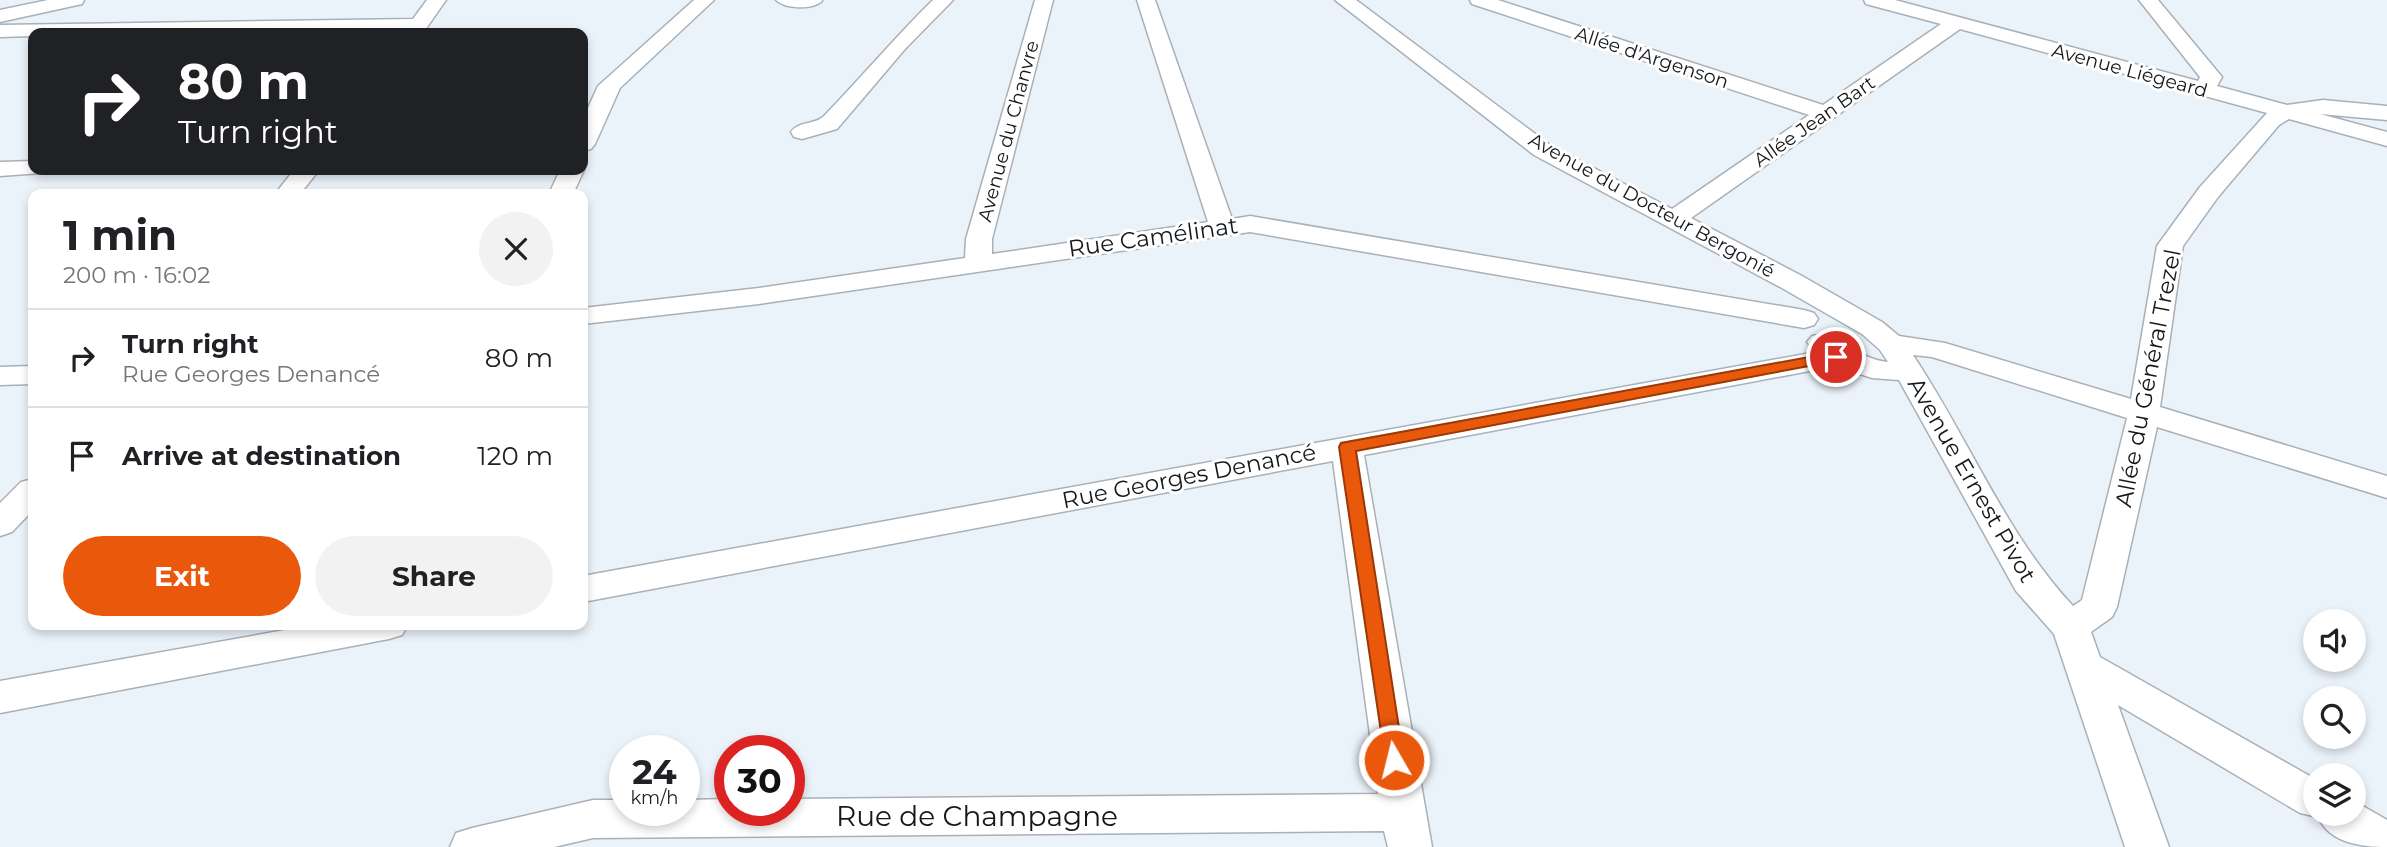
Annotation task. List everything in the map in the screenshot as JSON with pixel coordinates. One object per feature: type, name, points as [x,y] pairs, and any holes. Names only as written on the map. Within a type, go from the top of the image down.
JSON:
[{"type":"street","points":[[0,16],[75,0]]},
{"type":"street","points":[[417,28],[437,0]]},
{"type":"street","points":[[588,132],[606,91],[705,0]]},
{"type":"street","points":[[785,0],[813,1]]},
{"type":"street","points":[[802,132],[829,124],[898,45],[944,0]]},
{"type":"street","name":"Avenue du Chanvre","points":[[978,263],[979,239],[1044,0]]},
{"type":"street","points":[[1146,0],[1222,226]]},
{"type":"street","name":"Avenue du Docteur Bergonié","points":[[1344,0],[1542,150],[1830,303],[1872,328],[1899,357]]},
{"type":"street","name":"Allée d'Argenson","points":[[1479,0],[1826,113]]},
{"type":"street","name":"Avenue Liégeard","points":[[1873,0],[2387,139]]},
{"type":"street","points":[[2148,0],[2211,77],[2205,90]]},
{"type":"street","name":"Allée Jean Bart","points":[[1672,219],[1956,23]]},
{"type":"street","points":[[0,31],[28,31]]},
{"type":"street","points":[[2286,112],[2323,107],[2387,113]]},
{"type":"street","name":"Allée du Général Trezel","points":[[2071,628],[2099,607],[2144,413],[2170,246],[2226,172],[2271,120],[2286,112]]},
{"type":"street","points":[[0,169],[28,168]]},
{"type":"street","points":[[292,189],[303,175]]},
{"type":"street","name":"Rue Camélinat","points":[[588,315],[759,296],[1250,224],[1804,319]]},
{"type":"street","points":[[1830,303],[1811,310],[1804,319],[1836,357],[1887,371],[1899,357],[1935,349],[2387,486]]},
{"type":"street","name":"Rue Georges Denancé","points":[[588,588],[1836,357]]},
{"type":"street","name":"Avenue Ernest Pivot","points":[[1899,357],[2029,582],[2071,628],[2147,847]]},
{"type":"street","points":[[0,376],[28,375]]},
{"type":"street","points":[[1347,447],[1406,830]]},
{"type":"street","points":[[0,524],[28,496]]},
{"type":"street","points":[[0,697],[362,630]]},
{"type":"street","points":[[2084,666],[2303,793]]},
{"type":"street","name":"Rue de Champagne","points":[[472,847],[593,819],[1406,830]]},
{"type":"street","points":[[2359,826],[2387,842]]},
{"type":"route","points":[[1394,760],[1347,447],[1836,357]]}]
